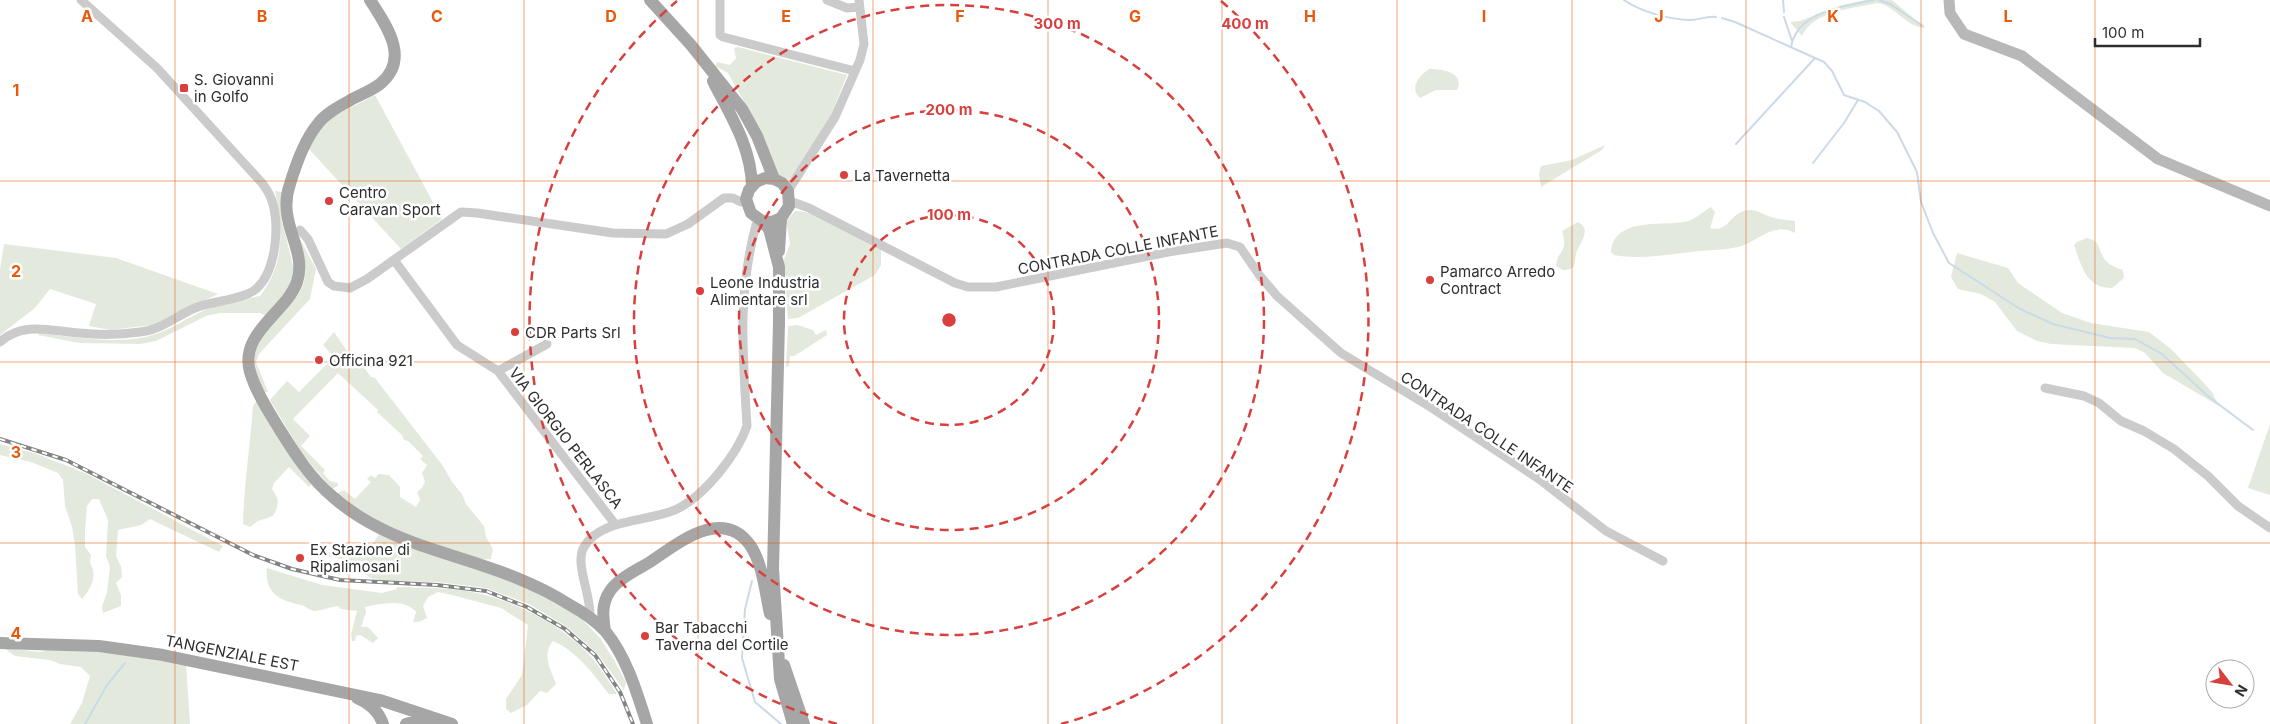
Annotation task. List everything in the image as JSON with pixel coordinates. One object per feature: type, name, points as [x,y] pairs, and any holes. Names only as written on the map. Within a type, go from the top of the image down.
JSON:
[{"type":"main road","points":[[370,0],[393,39],[396,58],[392,71],[380,84],[336,108],[318,123],[306,143],[288,186],[285,207],[286,220],[298,252],[298,280],[291,295],[256,336],[249,353],[249,370],[258,392],[294,451],[313,477],[344,506],[400,537],[434,550],[502,571],[547,590],[590,618],[605,631],[617,648],[634,685],[646,724]]},
{"type":"main road","points":[[650,0],[668,18],[742,109],[757,136],[774,179]]},
{"type":"main road","points":[[705,63],[743,139],[748,155],[752,186]]},
{"type":"main road","points":[[759,223],[772,222],[781,218],[788,210],[789,196],[782,183],[774,179],[764,178],[752,186],[747,194],[747,204],[750,213],[759,223],[769,229],[778,259]]},
{"type":"main road","points":[[781,218],[778,259],[779,322],[773,569],[780,678],[792,724]]},
{"type":"main road","points":[[605,631],[602,612],[605,601],[618,583],[694,533],[708,528],[722,528],[736,533],[749,544],[758,560],[777,641],[804,724]]},
{"type":"main road","points":[[777,615],[789,662],[812,724]]},
{"type":"main road","name":"TANGENZIALE EST","points":[[0,643],[100,646],[163,655],[347,692],[380,700],[452,724]]},
{"type":"main road","points":[[347,692],[370,705],[383,724]]},
{"type":"main road","points":[[406,724],[419,720],[433,724]]},
{"type":"street","points":[[0,342],[22,329],[40,328],[79,333],[108,334],[152,330],[193,309],[256,289],[272,262],[276,242],[271,196],[262,183],[158,68],[82,0]]},
{"type":"street","points":[[720,0],[720,35],[723,37],[856,71]]},
{"type":"street","points":[[789,196],[827,130],[856,71],[864,44],[864,28],[859,3],[847,8],[826,0]]},
{"type":"street","points":[[1949,0],[1950,13],[1964,34],[2022,56],[2158,159],[2270,206]]},
{"type":"street","name":"CONTRADA COLLE INFANTE","points":[[789,196],[955,283],[968,287],[996,287],[1168,252],[1227,242],[1235,244],[1240,247],[1260,276],[1278,296],[1341,353],[1432,408],[1539,479],[1606,531],[1663,561]]},
{"type":"street","points":[[300,230],[308,240],[328,282],[334,286],[350,288],[394,260],[461,212],[613,233],[666,234],[688,224],[724,198],[732,198],[741,202]]},
{"type":"street","points":[[590,618],[591,606],[580,562],[584,547],[591,538],[616,524],[676,510],[695,498],[741,442],[747,426],[742,315],[746,265],[759,223]]},
{"type":"street","name":"VIA GIORGIO PERLASCA","points":[[394,260],[457,344],[498,371],[616,524]]},
{"type":"street","points":[[498,371],[547,344]]},
{"type":"street","points":[[2045,388],[2084,396],[2099,404],[2120,421],[2144,431],[2174,449],[2208,476],[2238,506],[2270,528]]},
{"type":"shaded area","points":[[1865,0],[1892,0],[1925,28],[1912,24],[1890,8],[1877,3],[1846,9],[1825,16],[1808,27],[1802,36],[1790,22],[1800,21],[1839,6]]},
{"type":"shaded area","points":[[738,47],[847,75],[831,115],[793,177],[787,181],[778,175],[753,118],[728,73],[715,66],[717,62],[730,65],[736,58],[734,48]]},
{"type":"shaded area","points":[[1429,69],[1446,71],[1455,75],[1459,84],[1457,90],[1436,90],[1420,98],[1415,90],[1415,86],[1422,75]]},
{"type":"shaded area","points":[[375,95],[442,219],[401,249],[308,148],[333,117]]},
{"type":"shaded area","points":[[1605,145],[1602,150],[1541,187],[1539,174],[1541,166],[1572,160]]},
{"type":"shaded area","points":[[275,191],[282,192],[280,208],[282,221],[294,270],[292,283],[267,316],[260,313],[220,313],[206,316],[156,341],[140,344],[79,343],[38,335],[39,333],[106,340],[146,337],[169,329],[212,308],[260,296],[274,271],[280,246],[280,219]]},
{"type":"shaded area","points":[[1711,207],[1715,212],[1710,228],[1721,228],[1739,213],[1752,210],[1777,219],[1795,221],[1795,233],[1780,229],[1738,247],[1667,255],[1625,256],[1614,255],[1611,252],[1614,241],[1620,233],[1629,228],[1640,225],[1688,221]]},
{"type":"shaded area","points":[[795,211],[804,212],[826,220],[881,248],[881,265],[875,275],[798,318],[788,319],[783,262],[790,244],[786,221]]},
{"type":"shaded area","points":[[1578,222],[1584,229],[1584,237],[1576,254],[1574,266],[1563,270],[1556,266],[1564,244],[1562,231]]},
{"type":"shaded area","points":[[297,238],[300,239],[316,269],[310,299],[259,354],[256,362],[268,392],[263,393],[254,366],[255,355],[263,336],[297,296],[304,280],[304,262]]},
{"type":"shaded area","points":[[2087,238],[2098,245],[2107,262],[2123,270],[2124,278],[2112,288],[2096,284],[2086,275],[2074,245]]},
{"type":"shaded area","points":[[4,244],[116,258],[218,294],[153,325],[110,330],[89,326],[96,304],[50,289],[35,308],[0,335],[0,270]]},
{"type":"shaded area","points":[[1957,253],[2008,268],[2018,283],[2062,313],[2091,323],[2149,332],[2171,349],[2202,381],[2212,392],[2219,406],[2163,373],[2145,353],[2135,348],[2051,344],[2037,341],[2017,331],[1995,302],[1981,294],[1958,289],[1951,277]]},
{"type":"shaded area","points":[[797,325],[813,330],[816,335],[826,330],[827,335],[794,356],[790,356],[789,366],[786,367],[788,326]]},
{"type":"shaded area","points":[[334,332],[358,367],[362,365],[371,377],[375,378],[443,466],[452,482],[462,494],[466,504],[484,526],[486,537],[493,549],[491,559],[482,559],[454,552],[403,534],[381,524],[336,494],[344,490],[355,499],[371,482],[367,479],[371,475],[375,478],[379,474],[389,475],[400,487],[400,497],[416,507],[420,500],[417,492],[425,482],[422,473],[427,465],[420,459],[423,456],[408,441],[404,440],[402,435],[377,412],[378,410],[338,373],[293,419],[310,436],[301,446],[325,470],[323,473],[330,481],[338,483],[338,486],[332,489],[303,455],[270,400],[287,381],[299,392],[334,357],[323,345]]},
{"type":"shaded area","points":[[257,400],[313,483],[309,487],[289,467],[274,483],[272,489],[278,502],[273,516],[258,521],[250,527],[243,524],[253,406]]},
{"type":"shaded area","points":[[2270,424],[2270,495],[2248,488]]},
{"type":"shaded area","points":[[0,444],[37,454],[85,473],[223,546],[219,552],[150,519],[141,525],[118,530],[116,556],[121,567],[122,577],[116,583],[121,595],[121,606],[103,613],[102,606],[107,593],[110,567],[106,556],[108,520],[99,499],[92,499],[87,506],[85,547],[91,555],[90,563],[93,577],[91,586],[82,599],[78,594],[75,545],[72,527],[65,506],[63,480],[58,473],[31,462],[0,455]]},
{"type":"shaded area","points":[[380,532],[514,581],[580,617],[600,638],[614,660],[626,682],[624,690],[597,653],[567,627],[529,604],[486,588],[437,582],[384,581],[370,578],[366,574],[365,566],[321,554],[325,552],[349,555],[352,548],[370,549]]},
{"type":"shaded area","points":[[267,568],[322,585],[382,593],[397,589],[397,587],[452,589],[474,592],[499,599],[544,620],[571,638],[593,659],[617,694],[609,694],[577,657],[553,641],[549,646],[547,657],[556,684],[547,693],[540,691],[527,705],[511,713],[506,709],[506,699],[522,675],[528,625],[501,608],[438,592],[428,597],[423,606],[427,618],[419,622],[413,622],[416,612],[399,603],[365,607],[366,612],[361,627],[368,627],[378,638],[373,643],[360,635],[356,636],[355,641],[352,641],[351,634],[357,611],[341,609],[338,606],[313,611],[286,601],[271,589],[268,583]]},
{"type":"shaded area","points":[[4,648],[40,652],[48,650],[100,652],[186,664],[190,724],[70,724],[82,703],[90,676],[81,667],[60,664],[50,660],[15,656]]},
{"type":"waterway","points":[[1624,0],[1646,11],[1672,18],[1692,20],[1716,17]]},
{"type":"waterway","points":[[1783,0],[1784,12]]},
{"type":"waterway","points":[[1791,47],[1795,35],[1802,25],[1812,18],[1837,8],[1874,0]]},
{"type":"waterway","points":[[1879,0],[1890,4],[1923,26]]},
{"type":"waterway","points":[[1784,17],[1792,41]]},
{"type":"waterway","points":[[1722,18],[1824,62],[1832,71],[1844,95],[1865,102],[1879,111],[1897,132],[1917,172],[1921,202],[1933,233],[1949,263],[2020,309],[2053,324],[2110,338],[2135,339],[2162,354],[2209,397],[2253,430]]},
{"type":"waterway","points":[[1736,144],[1815,58]]},
{"type":"waterway","points":[[1813,163],[1844,123],[1858,100]]},
{"type":"waterway","points":[[752,581],[745,609],[742,658],[755,702],[781,724]]},
{"type":"waterway","points":[[85,724],[107,685],[125,663]]},
{"type":"railway","points":[[0,439],[66,460],[253,555],[292,569],[340,580],[437,585],[486,591],[527,607],[565,629],[595,655],[620,692],[633,724]]},
{"type":"place","name":"S. Giovanni in Golfo","points":[[184,88]]},
{"type":"place","name":"La Tavernetta","points":[[844,175]]},
{"type":"place","name":"Centro Caravan Sport","points":[[329,201]]},
{"type":"place","name":"Pamarco Arredo Contract","points":[[1430,280]]},
{"type":"place","name":"Leone Industria Alimentare srl","points":[[700,291]]},
{"type":"place","name":"CDR Parts Srl","points":[[515,332]]},
{"type":"place","name":"Officina 921","points":[[319,360]]},
{"type":"place","name":"Ex Stazione di Ripalimosani","points":[[300,558]]},
{"type":"place","name":"Bar Tabacchi Taverna del Cortile","points":[[645,636]]}]
